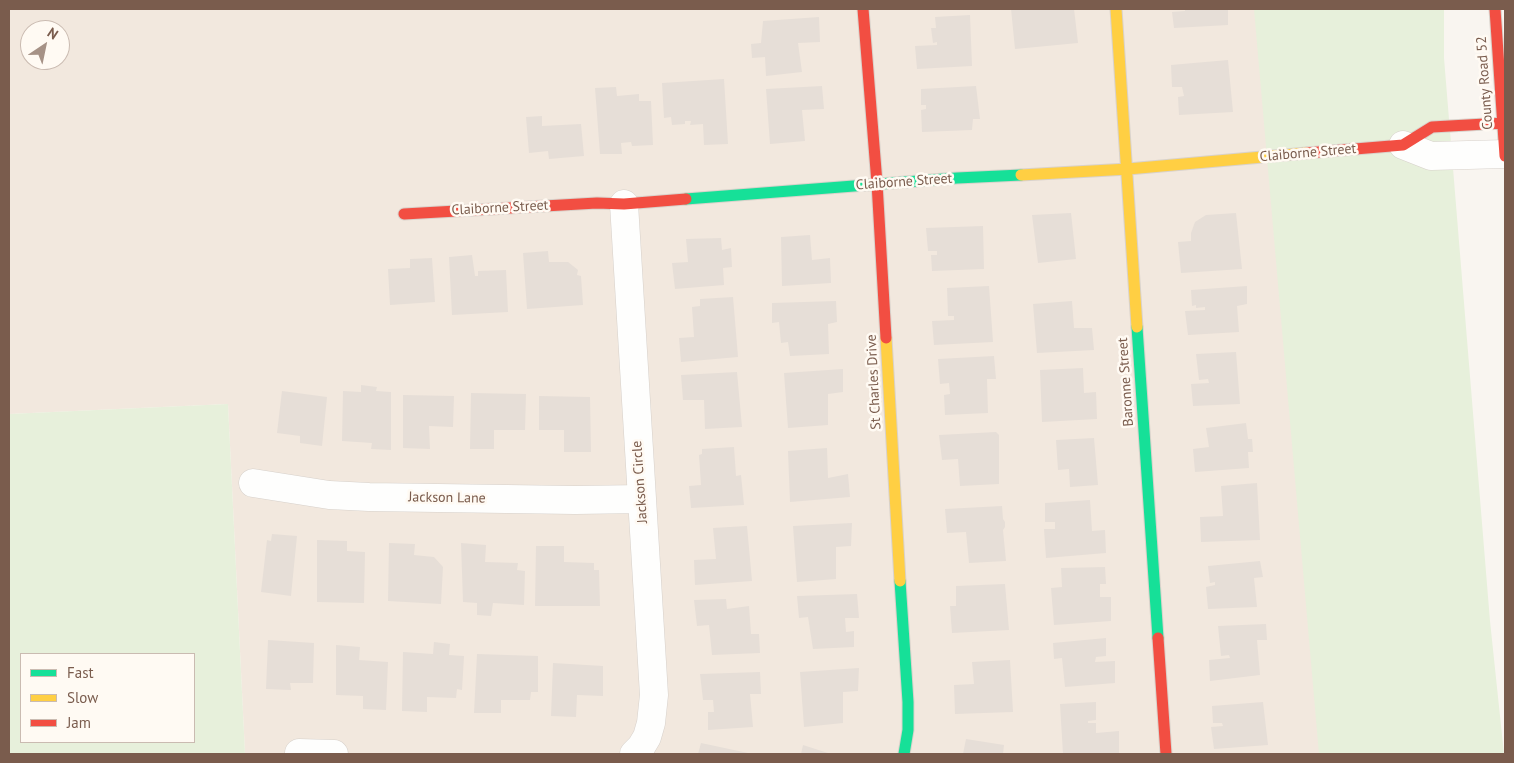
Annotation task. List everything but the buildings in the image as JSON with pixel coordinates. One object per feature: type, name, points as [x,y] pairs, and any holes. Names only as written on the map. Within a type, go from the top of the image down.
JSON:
[{"type":"street","name":"St Charles Drive","points":[[864,9],[877,184],[908,702],[908,730],[904,754]]},
{"type":"street","name":"Baronne Street","points":[[1116,9],[1166,754]]},
{"type":"street","name":"County Road 52","points":[[1495,9],[1505,144]]},
{"type":"street","name":"Claiborne Street","points":[[404,214],[597,203],[624,204],[957,178],[1128,169],[1403,145],[1431,156],[1505,144]]},
{"type":"street","name":"Jackson Circle","points":[[624,204],[654,695],[651,723],[647,736],[641,747],[634,754]]},
{"type":"street","name":"Jackson Lane","points":[[253,483],[330,495],[369,497],[642,499]]},
{"type":"street","points":[[299,752],[334,754]]},
{"type":"shaded area","points":[[9,9],[1257,9],[1320,754],[245,754],[228,404],[9,414]]},
{"type":"green space","points":[[1254,9],[1444,9],[1444,58],[1490,621],[1504,754],[1319,754]]},
{"type":"green space","points":[[228,404],[245,754],[9,754],[9,414]]},
{"type":"traffic: fast","points":[[686,199],[957,178],[1021,175]]},
{"type":"traffic: fast","points":[[1137,327],[1158,638]]},
{"type":"traffic: fast","points":[[900,581],[908,702],[908,730],[904,754]]},
{"type":"traffic: slow","points":[[1116,9],[1137,327]]},
{"type":"traffic: slow","points":[[1021,175],[1128,169],[1307,153]]},
{"type":"traffic: slow","points":[[886,338],[900,581]]},
{"type":"traffic: jam","points":[[863,9],[877,183],[886,338]]},
{"type":"traffic: jam","points":[[1495,9],[1505,156]]},
{"type":"traffic: jam","points":[[1307,153],[1403,145],[1432,127],[1503,123]]},
{"type":"traffic: jam","points":[[404,214],[597,203],[624,204],[686,199]]},
{"type":"traffic: jam","points":[[1158,638],[1166,754]]}]
